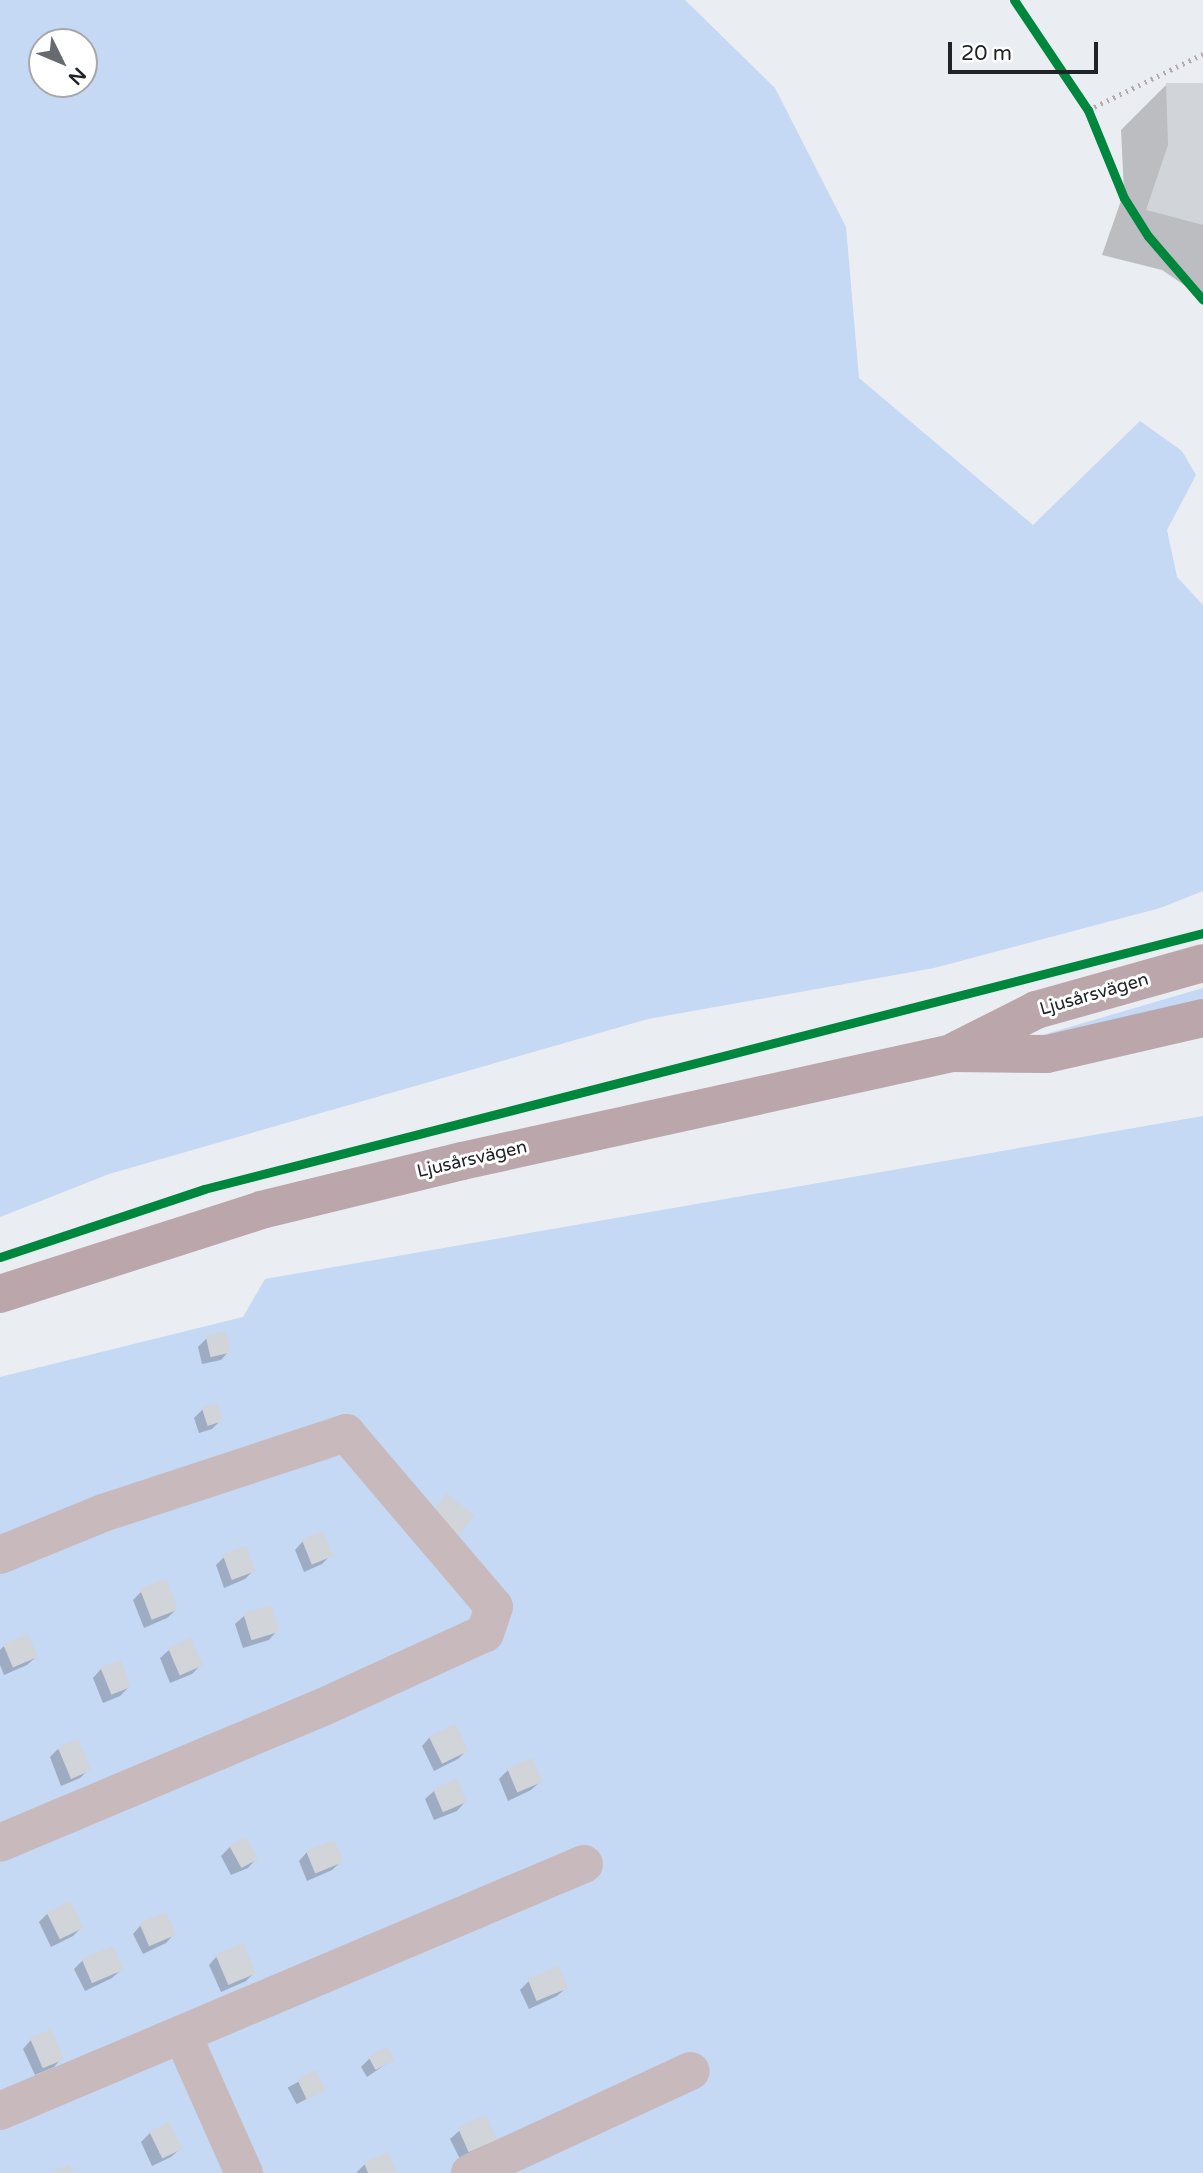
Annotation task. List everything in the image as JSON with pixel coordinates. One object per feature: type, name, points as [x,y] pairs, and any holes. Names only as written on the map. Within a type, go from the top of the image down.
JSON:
[{"type":"main road","name":"Ljusårsvägen","points":[[952,1053],[1036,1010],[1203,963]]},
{"type":"main road","name":"Ljusårsvägen","points":[[0,1294],[261,1210],[462,1161],[952,1053],[1047,1054],[1203,1018]]},
{"type":"lane","points":[[0,1555],[103,1513],[346,1433],[494,1607],[485,1633],[323,1707],[0,1843]]},
{"type":"lane","points":[[0,2111],[584,1864]]},
{"type":"lane","points":[[182,2034],[244,2173]]},
{"type":"lane","points":[[470,2173],[691,2071]]},
{"type":"path","points":[[1088,110],[1203,54]]},
{"type":"shaded area","points":[[0,0],[685,0],[775,88],[846,227],[859,378],[1033,525],[1140,421],[1182,451],[1196,475],[1167,530],[1177,577],[1203,605],[1203,891],[1160,908],[934,968],[648,1019],[109,1174],[0,1217]]},
{"type":"shaded area","points":[[1203,988],[1203,999],[1090,1027],[1039,1036]]},
{"type":"shaded area","points":[[1203,1116],[1203,2173],[0,2173],[0,1377],[243,1317],[265,1279]]},
{"type":"building","points":[[1166,83],[1203,83],[1203,225],[1146,210],[1168,145]]},
{"type":"building","points":[[226,1331],[231,1352],[210,1357],[206,1336]]},
{"type":"building","points":[[217,1403],[223,1421],[208,1426],[202,1408]]},
{"type":"building","points":[[446,1494],[474,1515],[453,1542],[426,1521]]},
{"type":"building","points":[[323,1531],[333,1556],[312,1565],[302,1540]]},
{"type":"building","points":[[246,1546],[255,1571],[232,1580],[223,1555]]},
{"type":"building","points":[[166,1579],[178,1610],[152,1620],[140,1589]]},
{"type":"building","points":[[271,1605],[279,1632],[251,1640],[243,1613]]},
{"type":"building","points":[[28,1634],[38,1657],[13,1668],[3,1645]]},
{"type":"building","points":[[191,1638],[203,1666],[180,1675],[168,1648]]},
{"type":"building","points":[[120,1660],[131,1687],[111,1695],[101,1668]]},
{"type":"building","points":[[455,1724],[468,1751],[442,1764],[429,1737]]},
{"type":"building","points":[[78,1739],[91,1770],[71,1779],[58,1748]]},
{"type":"building","points":[[532,1758],[542,1782],[517,1792],[507,1769]]},
{"type":"building","points":[[457,1779],[467,1802],[443,1812],[433,1789]]},
{"type":"building","points":[[246,1837],[258,1859],[242,1868],[229,1846]]},
{"type":"building","points":[[334,1840],[343,1862],[315,1873],[306,1851]]},
{"type":"building","points":[[70,1901],[83,1928],[60,1939],[47,1912]]},
{"type":"building","points":[[166,1912],[176,1935],[149,1946],[139,1923]]},
{"type":"building","points":[[243,1943],[256,1973],[228,1985],[215,1955]]},
{"type":"building","points":[[113,1946],[123,1970],[92,1983],[82,1959]]},
{"type":"building","points":[[559,1966],[568,1988],[536,2001],[527,1979]]},
{"type":"building","points":[[51,2029],[64,2059],[43,2068],[30,2038]]},
{"type":"building","points":[[387,2047],[394,2060],[376,2070],[368,2057]]},
{"type":"building","points":[[316,2070],[326,2091],[307,2100],[297,2079]]},
{"type":"building","points":[[486,2115],[497,2140],[469,2152],[458,2128]]},
{"type":"building","points":[[169,2122],[182,2149],[162,2159],[149,2132]]},
{"type":"building","points":[[388,2152],[397,2173],[368,2173],[364,2163]]},
{"type":"building","points":[[69,2165],[73,2173],[50,2173]]},
{"type":"cycle path","points":[[1014,0],[1088,110],[1124,198],[1148,236],[1203,300]]},
{"type":"cycle path","points":[[0,1257],[204,1189],[1203,933]]}]
